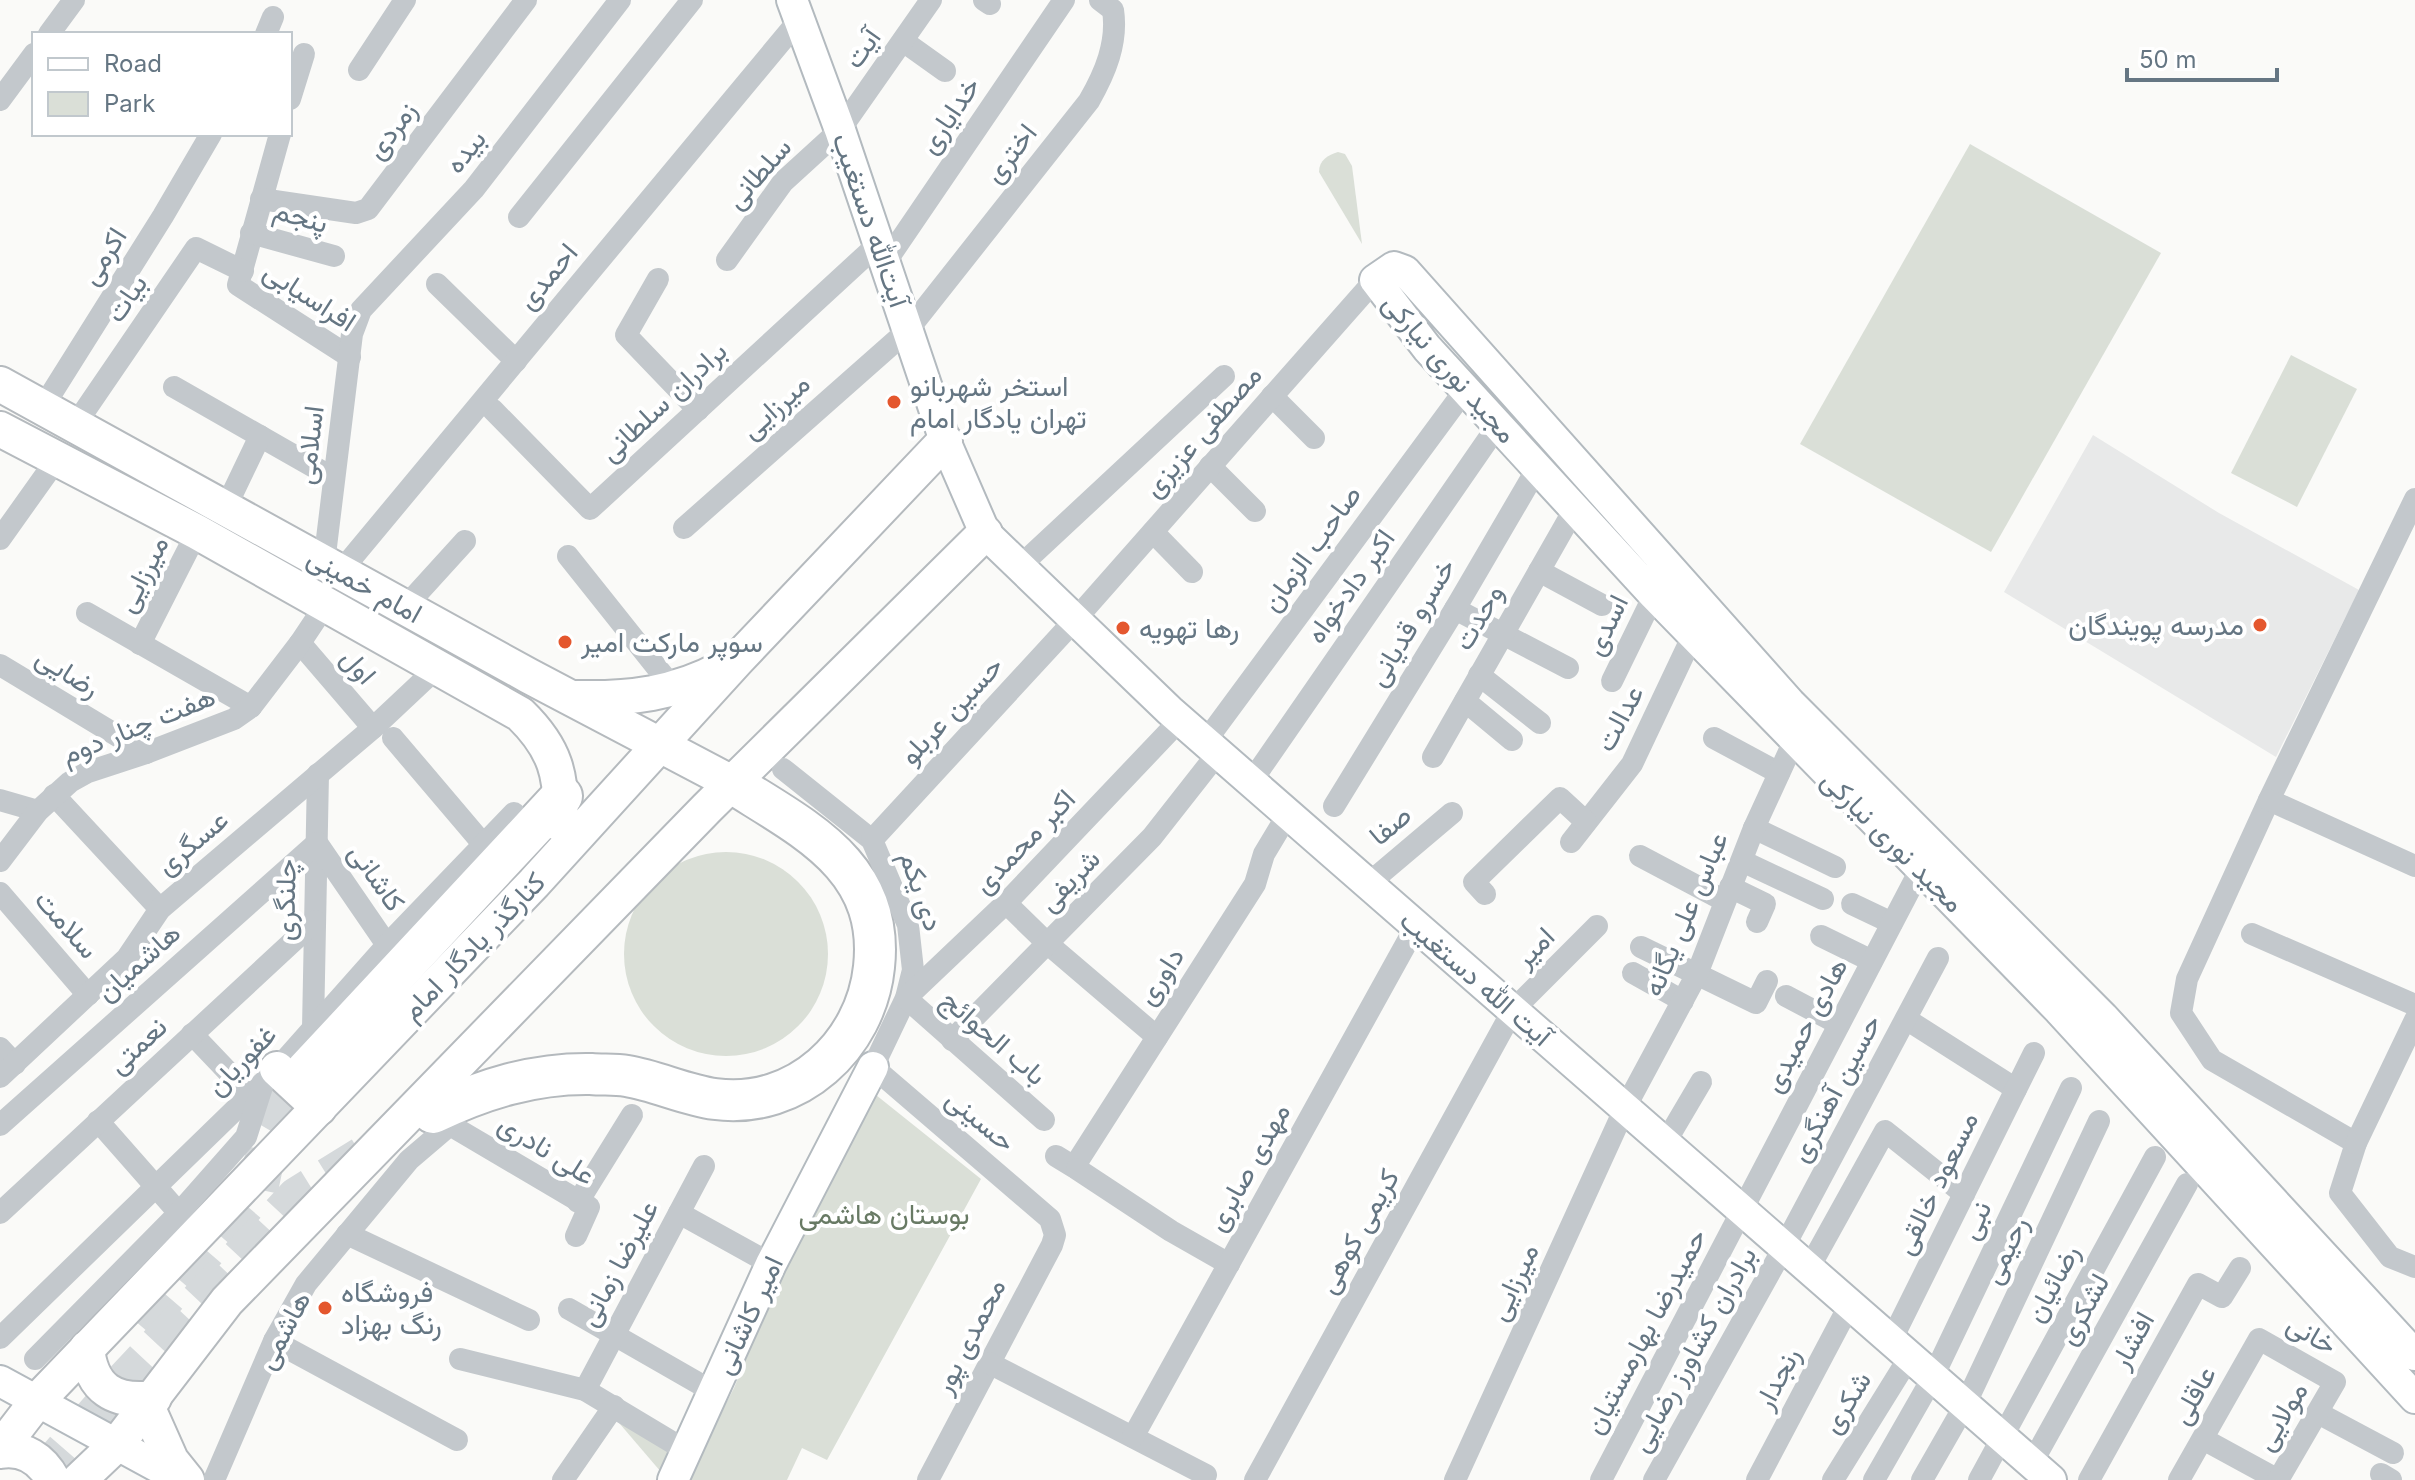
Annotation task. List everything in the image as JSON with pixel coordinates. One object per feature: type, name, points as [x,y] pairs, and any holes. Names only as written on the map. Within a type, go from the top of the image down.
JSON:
[{"type":"highway","points":[[441,1119],[472,1095],[507,1083],[587,1074],[627,1076],[717,1099],[750,1100],[782,1092],[807,1080],[837,1052],[862,1016],[872,987],[875,935],[862,892],[852,873],[833,851],[732,783]]},
{"type":"highway","points":[[274,1079],[562,796]]},
{"type":"main road","name":"آیت‌الله دستغیب","points":[[795,10],[840,130],[945,441]]},
{"type":"main road","name":"مجید نوری نیارکی","points":[[2415,1355],[2103,1017],[1928,859],[1794,741],[1465,390],[1427,348],[1375,280],[1394,267],[1405,271],[1928,859],[2121,1075],[2415,1398]]},
{"type":"main road","name":"امام خمینی","points":[[0,384],[570,698],[732,783]]},
{"type":"main road","points":[[10,434],[43,407]]},
{"type":"main road","name":"امام خمینی","points":[[10,434],[197,532],[439,666],[503,702],[535,729],[556,764],[562,796],[560,825],[534,883]]},
{"type":"main road","name":"آیت الله دستغیب","points":[[945,441],[985,533],[1074,621],[1180,720],[2045,1475]]},
{"type":"main road","name":"کنارگذر یادگار امام","points":[[0,1450],[37,1401],[534,883],[737,660],[945,441]]},
{"type":"main road","points":[[79,1480],[118,1443],[227,1301],[732,783],[985,533]]},
{"type":"main road","points":[[570,698],[623,699],[674,689],[707,677],[737,660]]},
{"type":"main road","name":"امیر کاشانی","points":[[673,1480],[771,1264],[873,1067]]},
{"type":"main road","points":[[274,1079],[319,1108]]},
{"type":"main road","points":[[87,1348],[89,1366],[99,1383],[113,1396],[150,1402]]},
{"type":"main road","points":[[0,1381],[118,1443],[147,1471],[185,1480]]},
{"type":"main road","points":[[150,1402],[171,1460],[185,1480]]},
{"type":"main road","points":[[0,1450],[12,1449],[33,1456],[47,1468],[53,1480]]},
{"type":"street","points":[[50,32],[74,0]]},
{"type":"street","points":[[359,70],[405,0]]},
{"type":"street","name":"زمردی","points":[[261,199],[356,213],[368,209],[526,0]]},
{"type":"street","name":"بیده","points":[[352,334],[361,310],[474,189],[620,0]]},
{"type":"street","points":[[519,217],[692,0]]},
{"type":"street","name":"خدایاری","points":[[881,253],[1064,0]]},
{"type":"street","name":"اختری","points":[[908,330],[1089,101],[1101,81],[1112,49],[1115,20],[1113,10],[1100,0]]},
{"type":"street","name":"آیت","points":[[840,130],[929,1]]},
{"type":"street","name":"احمدی","points":[[333,567],[516,361],[795,10]]},
{"type":"street","points":[[903,41],[945,71]]},
{"type":"street","points":[[292,93],[304,54]]},
{"type":"street","points":[[0,100],[32,57]]},
{"type":"street","name":"سلطانی","points":[[727,260],[783,182],[840,130]]},
{"type":"street","name":"اکرمی","points":[[43,407],[210,136]]},
{"type":"street","points":[[240,278],[279,136]]},
{"type":"street","name":"پنجم","points":[[251,233],[334,256]]},
{"type":"street","name":"بیات","points":[[75,425],[196,248],[240,278]]},
{"type":"street","name":"برادران سلطانی","points":[[493,410],[590,509],[698,410],[881,253]]},
{"type":"street","name":"افراسیابی","points":[[240,278],[350,357]]},
{"type":"street","points":[[658,279],[626,335],[698,410]]},
{"type":"street","name":"مصطفی عزیزی","points":[[1074,621],[1375,280]]},
{"type":"street","points":[[437,284],[516,361]]},
{"type":"street","name":"میرزایی","points":[[684,528],[908,330]]},
{"type":"street","name":"اسلامی","points":[[333,567],[352,334]]},
{"type":"street","points":[[1019,567],[1224,376]]},
{"type":"street","points":[[174,387],[328,475]]},
{"type":"street","name":"صاحب الزمان","points":[[1212,748],[1465,390]]},
{"type":"street","points":[[1272,396],[1314,438]]},
{"type":"street","name":"اکبر دادخواه","points":[[1251,782],[1498,425]]},
{"type":"street","points":[[226,507],[260,436]]},
{"type":"street","points":[[0,539],[57,459]]},
{"type":"street","points":[[1210,466],[1255,511]]},
{"type":"street","name":"خسرو قدیانی","points":[[1334,806],[1538,467]]},
{"type":"street","points":[[2356,1143],[2212,1060],[2181,1013],[2187,979],[2269,800],[2415,499]]},
{"type":"street","name":"وحدت","points":[[1433,757],[1575,508]]},
{"type":"street","name":"میرزایی","points":[[140,644],[197,532]]},
{"type":"street","points":[[1153,532],[1192,572]]},
{"type":"street","points":[[405,607],[465,541]]},
{"type":"street","points":[[568,556],[674,689]]},
{"type":"street","points":[[1539,571],[1602,605]]},
{"type":"street","name":"اسدی","points":[[1612,681],[1654,595]]},
{"type":"street","name":"هفت چنار دوم","points":[[0,861],[46,803],[88,772],[234,719],[251,707],[326,604]]},
{"type":"street","points":[[1455,609],[1568,668]]},
{"type":"street","points":[[87,613],[251,707]]},
{"type":"street","name":"حسین عربلو","points":[[872,840],[1074,621]]},
{"type":"street","name":"عدالت","points":[[1571,842],[1632,764],[1693,635]]},
{"type":"street","name":"اول","points":[[300,643],[483,844]]},
{"type":"street","name":"رضایی","points":[[0,665],[146,753]]},
{"type":"street","name":"عسگری","points":[[5,1063],[88,995],[127,958],[160,909],[318,774],[383,733],[439,666]]},
{"type":"street","points":[[1479,675],[1540,723]]},
{"type":"street","points":[[1465,701],[1512,740]]},
{"type":"street","name":"اکبر محمدی","points":[[906,998],[1006,903],[1180,720]]},
{"type":"street","points":[[1714,738],[1779,773]]},
{"type":"street","name":"عباس علی یگانه","points":[[1625,1108],[1697,974],[1754,828],[1794,741]]},
{"type":"street","name":"شریفی","points":[[952,1040],[1152,837],[1212,748]]},
{"type":"street","name":"دی یکم","points":[[783,769],[872,840],[908,925],[913,970],[906,998],[873,1067]]},
{"type":"street","name":"چلنگری","points":[[313,1028],[318,774]]},
{"type":"street","points":[[1485,894],[1474,882],[1560,798],[1586,822]]},
{"type":"street","points":[[0,800],[46,803],[160,909]]},
{"type":"street","points":[[2269,800],[2415,866]]},
{"type":"street","name":"غفوریان","points":[[0,1338],[156,1187],[274,1079],[313,1028],[387,945],[514,813]]},
{"type":"street","name":"صفا","points":[[1368,884],[1452,813]]},
{"type":"street","name":"داوری","points":[[1229,1264],[1171,1231],[1069,1164],[1157,1037],[1255,884],[1264,854],[1288,814]]},
{"type":"street","points":[[1754,828],[1835,867]]},
{"type":"street","name":"کاشانی","points":[[317,843],[387,945]]},
{"type":"street","name":"هاشمیان","points":[[0,1125],[317,843]]},
{"type":"street","points":[[1640,856],[1728,894],[1765,904],[1757,922]]},
{"type":"street","name":"هادی حمیدی","points":[[1742,1210],[1928,859]]},
{"type":"street","points":[[1742,861],[1823,899]]},
{"type":"street","name":"سلامت","points":[[0,893],[88,995]]},
{"type":"street","points":[[1006,903],[1048,944],[1157,1037]]},
{"type":"street","points":[[1852,904],[1892,923]]},
{"type":"street","name":"نعمتی","points":[[0,1213],[315,921]]},
{"type":"street","name":"مهدی صابری","points":[[1133,1437],[1416,926]]},
{"type":"street","name":"امیر","points":[[1513,1010],[1597,926]]},
{"type":"street","points":[[2252,934],[2415,1005]]},
{"type":"street","points":[[1821,936],[1872,961]]},
{"type":"street","points":[[1641,947],[1756,1003],[1767,981]]},
{"type":"street","name":"حسین آهنگری","points":[[1784,1247],[1938,958]]},
{"type":"street","points":[[1633,973],[1683,1001]]},
{"type":"street","points":[[1786,996],[1839,1024]]},
{"type":"street","name":"باب الحوائج","points":[[906,998],[1044,1120]]},
{"type":"street","name":"کریمی کوهی","points":[[1255,1480],[1513,1010]]},
{"type":"street","points":[[1906,1019],[2016,1089]]},
{"type":"street","points":[[2415,1020],[2356,1143],[2340,1193],[2390,1257],[2415,1267]]},
{"type":"street","points":[[35,1359],[179,1213],[246,1137],[274,1079],[192,1034]]},
{"type":"street","name":"مسعود خالقی","points":[[1900,1348],[1964,1194],[2034,1053]]},
{"type":"street","name":"حسینی","points":[[873,1067],[1050,1219]]},
{"type":"street","points":[[1665,1143],[1701,1082]]},
{"type":"street","name":"نبی","points":[[1874,1480],[1933,1377],[2071,1088]]},
{"type":"street","name":"میرزایی","points":[[1455,1480],[1625,1108]]},
{"type":"street","points":[[578,1202],[632,1115]]},
{"type":"street","name":"هاشمی","points":[[214,1480],[274,1341],[306,1284],[441,1119]]},
{"type":"street","name":"علی نادری","points":[[441,1119],[589,1207],[576,1236]]},
{"type":"street","points":[[98,1121],[179,1213]]},
{"type":"street","name":"رحیمی","points":[[1922,1480],[1965,1405],[2099,1121]]},
{"type":"street","points":[[1809,1268],[1885,1131],[1964,1194]]},
{"type":"street","name":"رضائیان","points":[[1979,1480],[2155,1157]]},
{"type":"street","name":"علیرضا زمانی","points":[[585,1390],[704,1166]]},
{"type":"street","name":"لشکری","points":[[2045,1475],[2187,1184]]},
{"type":"street","name":"حمیدرضا بهارمستیان","points":[[1601,1480],[1742,1210]]},
{"type":"street","points":[[679,1213],[771,1264]]},
{"type":"street","name":"محمدی پور","points":[[928,1480],[1052,1245],[1055,1235],[1050,1219]]},
{"type":"street","points":[[347,1234],[529,1320]]},
{"type":"street","name":"برادران کشاورز رضایی","points":[[1654,1480],[1784,1247]]},
{"type":"street","name":"افشار","points":[[2089,1480],[2198,1284],[2222,1297],[2240,1268]]},
{"type":"street","name":"رنجدار","points":[[1757,1480],[1850,1304]]},
{"type":"street","points":[[569,1309],[712,1391]]},
{"type":"street","name":"خانی","points":[[2259,1339],[2335,1382]]},
{"type":"street","name":"عاقلی","points":[[2179,1480],[2259,1339]]},
{"type":"street","points":[[274,1341],[457,1440]]},
{"type":"street","name":"شکری","points":[[1833,1480],[1900,1348]]},
{"type":"street","points":[[460,1359],[585,1390],[685,1450]]},
{"type":"street","points":[[989,1363],[1206,1475]]},
{"type":"street","name":"مولایی","points":[[2278,1480],[2335,1382]]},
{"type":"street","points":[[563,1480],[614,1406]]},
{"type":"street","points":[[2318,1413],[2393,1453]]},
{"type":"street","points":[[2203,1439],[2278,1480]]},
{"type":"shaded area","points":[[2093,435],[2219,513],[2359,590],[2276,757],[2004,592]]},
{"type":"green space","points":[[1970,144],[2161,253],[1991,552],[1800,444]]},
{"type":"green space","points":[[1338,152],[1345,154],[1352,166],[1362,244],[1319,172],[1325,159]]},
{"type":"green space","points":[[2291,355],[2357,389],[2297,507],[2231,473]]},
{"type":"green space","points":[[726,852],[765,860],[798,882],[820,915],[828,954],[820,993],[798,1026],[765,1048],[726,1056],[687,1048],[654,1026],[632,993],[624,954],[632,915],[654,882],[687,860]]},
{"type":"green space","name":"بوستان هاشمی","points":[[871,1091],[981,1179],[827,1460],[802,1448],[787,1480],[687,1480],[734,1388],[797,1234]]},
{"type":"green space","points":[[608,1410],[680,1452],[667,1479]]},
{"type":"tunnel","points":[[141,1326],[258,1190],[270,1132],[306,1071]]},
{"type":"tunnel","points":[[39,1480],[125,1381],[297,1197],[363,1156]]},
{"type":"place","name":"استخر شهربانو تهران یادگار امام","points":[[894,402]]},
{"type":"place","name":"مدرسه پویندگان","points":[[2260,625]]},
{"type":"place","name":"رها تهویه","points":[[1123,628]]},
{"type":"place","name":"سوپر مارکت امیر","points":[[565,642]]},
{"type":"place","name":"فروشگاه رنگ بهزاد","points":[[325,1308]]}]
